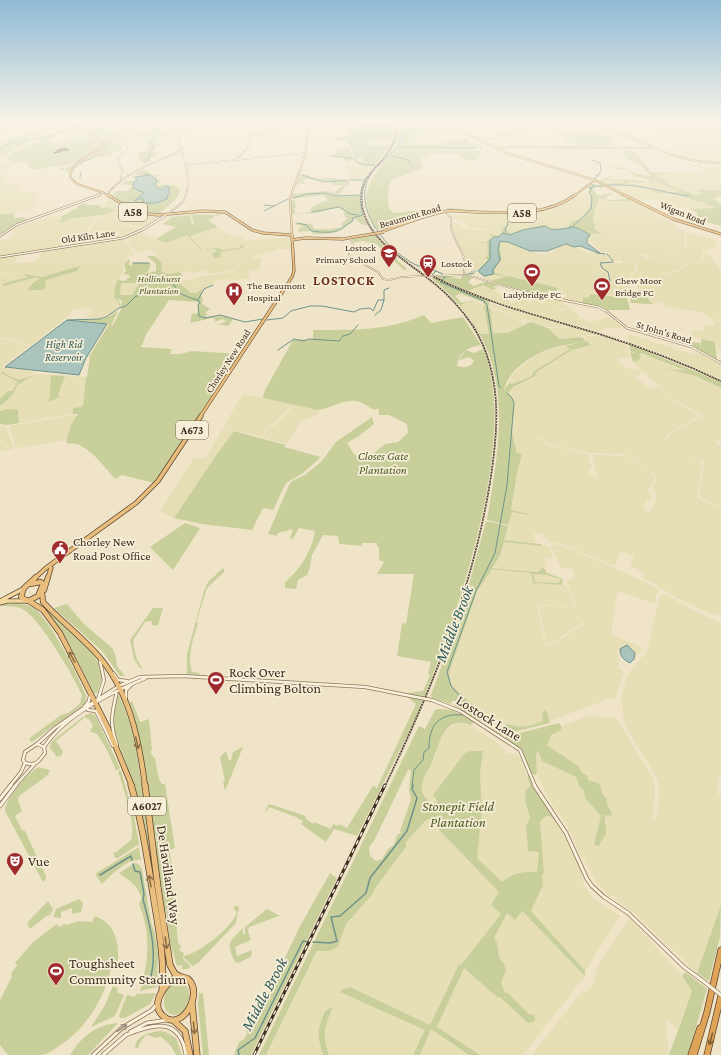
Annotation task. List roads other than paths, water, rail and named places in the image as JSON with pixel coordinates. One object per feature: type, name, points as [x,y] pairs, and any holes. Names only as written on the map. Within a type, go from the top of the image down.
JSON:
[{"type":"highway","name":"A58","points":[[71,169],[69,176],[74,182],[110,194],[128,210],[136,214],[151,215],[196,211],[223,212],[257,231],[271,234],[292,235]]},
{"type":"highway","name":"Beaumont Road","points":[[292,242],[298,239],[349,238],[371,234],[445,212],[466,211],[514,213],[541,210],[568,200],[595,181]]},
{"type":"highway","name":"Wigan Road","points":[[595,181],[602,183],[674,219],[720,234]]},
{"type":"highway","name":"Beaumont Road","points":[[292,235],[349,238]]},
{"type":"highway","name":"Chorley New Road","points":[[30,584],[42,571],[136,503],[158,481],[292,277],[294,271],[292,235]]},
{"type":"highway","name":"Chorley New Road","points":[[43,586],[50,570],[58,559]]},
{"type":"highway","points":[[42,571],[50,570]]},
{"type":"highway","name":"A673","points":[[46,605],[43,595],[50,570]]},
{"type":"highway","points":[[30,584],[39,582],[42,583],[43,586]]},
{"type":"highway","name":"A673","points":[[24,588],[30,584]]},
{"type":"highway","name":"A673","points":[[42,591],[43,586]]},
{"type":"highway","points":[[24,588],[21,597],[27,600],[37,597],[42,591]]},
{"type":"highway","points":[[42,591],[42,600],[46,605]]},
{"type":"highway","name":"A6027","points":[[27,600],[38,605],[45,612],[65,643],[96,701]]},
{"type":"highway","name":"De Havilland Way","points":[[46,605],[84,639],[110,669],[127,706],[140,754],[158,894],[170,965],[175,974],[179,976]]},
{"type":"highway","name":"De Havilland Way","points":[[96,701],[120,754],[136,801],[159,933],[163,972],[161,993]]},
{"type":"highway","points":[[694,1055],[707,1012],[721,950]]},
{"type":"highway","points":[[161,993],[170,980],[179,976]]},
{"type":"highway","name":"A6027","points":[[179,976],[186,978],[191,984],[193,991],[194,1036],[197,1055]]},
{"type":"highway","name":"A6027","points":[[161,993],[160,1010],[164,1018],[180,1024],[185,1030],[190,1055]]},
{"type":"highway","points":[[707,1055],[721,996]]},
{"type":"highway","points":[[171,1020],[184,1016],[191,1006],[192,1000]]},
{"type":"highway","points":[[691,1055],[695,1040],[707,1012]]},
{"type":"main road","points":[[0,236],[18,224],[106,193],[123,179],[140,169]]},
{"type":"main road","name":"Chorley New Road","points":[[292,235],[290,198],[301,169]]},
{"type":"main road","name":"Wigan Road","points":[[560,169],[595,181]]},
{"type":"main road","name":"Old Kiln Lane","points":[[0,257],[123,238],[139,231],[166,214]]},
{"type":"main road","name":"A673","points":[[0,602],[24,588]]},
{"type":"main road","name":"A673","points":[[0,602],[27,600]]},
{"type":"street","points":[[121,169],[121,178],[123,179]]},
{"type":"street","name":"Old Kiln Lane","points":[[166,214],[182,202],[186,193],[186,169]]},
{"type":"street","points":[[349,238],[353,247],[349,256],[378,272],[383,279],[389,280],[402,277],[464,274],[466,259],[454,240],[450,228],[451,218],[445,212]]},
{"type":"street","name":"St John's Road","points":[[464,274],[481,278],[512,290],[598,307],[606,311],[626,328],[692,348],[721,363]]},
{"type":"street","points":[[96,701],[105,672],[98,655]]},
{"type":"street","points":[[110,669],[120,681],[130,680]]},
{"type":"street","name":"Lostock Lane","points":[[118,689],[130,680],[140,677],[183,676],[365,687],[432,700],[460,711],[520,750],[536,787],[566,832],[587,879],[592,886],[604,897],[628,913],[684,967],[721,996]]},
{"type":"street","name":"Lostock Lane","points":[[118,689],[149,677]]},
{"type":"street","points":[[127,706],[126,691],[129,686],[136,682]]},
{"type":"street","points":[[96,701],[118,689]]},
{"type":"street","points":[[0,800],[21,772],[25,763],[25,752],[55,728],[96,701],[118,689]]},
{"type":"street","points":[[118,689],[111,721],[112,730],[120,754]]},
{"type":"street","points":[[0,806],[22,778],[43,757],[44,747],[51,736],[83,710],[91,691]]},
{"type":"street","points":[[83,710],[96,711],[113,746],[120,754]]},
{"type":"street","points":[[36,744],[44,747]]},
{"type":"street","points":[[25,763],[35,765]]},
{"type":"street","points":[[93,1055],[122,1028],[152,1010],[161,993]]},
{"type":"street","points":[[103,1055],[126,1035],[143,1024],[171,1020]]},
{"type":"street","points":[[126,1035],[149,1027],[169,1027],[175,1030],[181,1037],[186,1055]]},
{"type":"water","points":[[150,175],[157,180],[155,186],[161,190],[165,186],[171,188],[168,189],[170,194],[167,195],[167,199],[156,203],[143,203],[143,198],[134,201],[144,193],[133,188],[134,182],[137,180],[135,177]]},
{"type":"water","points":[[545,226],[552,230],[570,228],[569,227],[581,230],[590,235],[587,239],[587,243],[600,253],[580,246],[574,247],[566,244],[547,251],[530,251],[508,242],[500,241],[498,249],[500,260],[493,270],[493,274],[484,276],[478,271],[490,259],[490,241],[494,237],[499,237],[503,233],[510,235],[523,230]]},
{"type":"water","name":"High Rid Reservoir","points":[[67,320],[107,324],[86,358],[79,375],[5,367]]},
{"type":"water","points":[[627,645],[635,653],[634,659],[630,663],[623,658],[620,652],[620,649]]},
{"type":"waterway","name":"Middle Brook","points":[[375,169],[369,177],[365,194],[366,206],[370,218],[377,230],[394,250],[404,258],[421,267],[436,271]]},
{"type":"waterway","points":[[594,179],[597,177],[596,175],[599,175],[601,169]]},
{"type":"waterway","points":[[80,178],[81,172]]},
{"type":"waterway","points":[[144,174],[149,175]]},
{"type":"waterway","points":[[302,175],[324,182],[348,180]]},
{"type":"waterway","points":[[297,223],[307,225],[311,231],[330,232],[338,231],[352,222],[353,218],[363,215],[360,196],[366,177]]},
{"type":"waterway","points":[[350,180],[363,180]]},
{"type":"waterway","points":[[592,185],[594,185],[593,187]]},
{"type":"waterway","points":[[591,209],[592,197],[589,192],[592,189],[589,188],[602,186],[637,186],[685,196],[689,195]]},
{"type":"waterway","points":[[294,198],[307,194],[324,193],[336,196],[360,195]]},
{"type":"waterway","points":[[274,206],[288,199]]},
{"type":"waterway","points":[[264,205],[274,206]]},
{"type":"waterway","points":[[264,211],[274,206]]},
{"type":"waterway","points":[[312,212],[339,207],[350,214],[358,215]]},
{"type":"waterway","points":[[572,227],[590,210]]},
{"type":"waterway","points":[[506,232],[505,229],[508,224],[507,222]]},
{"type":"waterway","points":[[598,253],[605,254]]},
{"type":"waterway","points":[[607,254],[613,261]]},
{"type":"waterway","points":[[610,281],[608,272],[602,268],[600,263],[613,262]]},
{"type":"waterway","points":[[133,263],[149,263]]},
{"type":"waterway","name":"Middle Brook","points":[[432,275],[436,271]]},
{"type":"waterway","name":"Middle Brook","points":[[436,271],[443,274]]},
{"type":"waterway","points":[[470,273],[472,271],[479,271]]},
{"type":"waterway","points":[[463,275],[474,273]]},
{"type":"waterway","points":[[147,275],[170,281],[177,290],[185,296],[200,302],[198,305],[199,316],[205,318],[220,315],[245,322],[263,319]]},
{"type":"waterway","name":"Middle Brook","points":[[444,276],[445,277],[440,282],[484,301],[487,305],[499,386],[501,388]]},
{"type":"waterway","points":[[198,300],[204,289],[213,285]]},
{"type":"waterway","points":[[384,300],[384,290],[389,288]]},
{"type":"waterway","points":[[68,320],[99,319],[106,317],[119,308],[126,306],[135,297],[143,293],[155,291],[161,294],[178,292]]},
{"type":"waterway","points":[[267,320],[283,318],[291,311],[310,306],[322,306],[354,312],[360,309],[370,308],[373,311],[378,300],[384,300]]},
{"type":"waterway","points":[[375,315],[381,310],[384,300]]},
{"type":"waterway","points":[[278,350],[294,339],[304,341],[309,339],[339,341],[343,336],[350,334],[358,325]]},
{"type":"waterway","name":"Middle Brook","points":[[464,712],[466,703],[451,686],[447,672],[476,591],[495,553],[507,485],[514,403],[512,398],[507,393]]},
{"type":"waterway","name":"Middle Brook","points":[[412,786],[414,770],[423,760],[424,752],[429,748],[429,740],[433,727],[441,718],[462,715]]},
{"type":"waterway","name":"Middle Brook","points":[[313,942],[330,943],[337,941],[331,917],[340,916],[366,893],[370,878],[407,831],[417,798],[412,789],[413,785]]},
{"type":"waterway","points":[[100,875],[131,856],[132,860]]},
{"type":"waterway","points":[[133,864],[135,871],[140,872],[144,894],[143,899],[152,939],[153,959],[150,980]]},
{"type":"waterway","name":"Middle Brook","points":[[239,1055],[238,1050],[255,1038],[303,941],[308,942]]},
{"type":"railway","points":[[374,169],[364,185],[362,196],[363,210],[367,222],[374,233],[393,252],[446,293],[473,326],[483,346],[490,366],[496,408],[496,430],[492,473],[471,570],[433,680],[385,786]]},
{"type":"railway","points":[[432,276],[452,286],[493,302],[646,350],[691,367],[721,381]]},
{"type":"railway","points":[[254,1055],[385,785]]},
{"type":"place","name":"Lostock Primary School","points":[[389,268]]},
{"type":"place","name":"Lostock","points":[[428,278]]},
{"type":"place","name":"Ladybridge FC","points":[[532,287]]},
{"type":"place","name":"Chew Moor Bridge FC","points":[[602,301]]},
{"type":"place","name":"The Beaumont Hospital","points":[[234,306]]},
{"type":"place","name":"Chorley New Road Post Office","points":[[60,564]]},
{"type":"place","name":"Rock Over Climbing Bolton","points":[[216,695]]},
{"type":"place","name":"Vue","points":[[15,876]]},
{"type":"place","name":"Toughsheet Community Stadium","points":[[56,986]]},
{"type":"district","name":"LOSTOCK","points":[[344,280]]},
{"type":"park label","name":"Hollinhurst Plantation","points":[[159,284]]},
{"type":"park label","name":"Closes Gate Plantation","points":[[383,463]]},
{"type":"park label","name":"Stonepit Field Plantation","points":[[458,814]]}]
